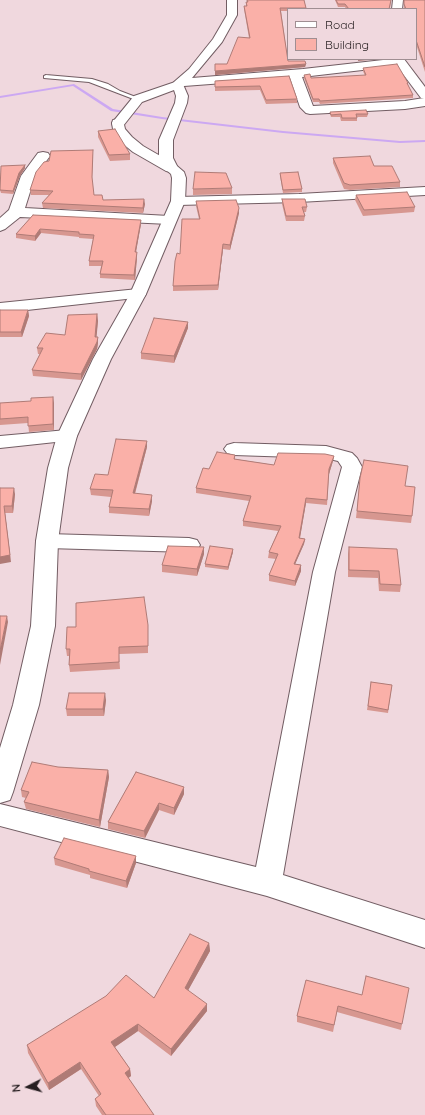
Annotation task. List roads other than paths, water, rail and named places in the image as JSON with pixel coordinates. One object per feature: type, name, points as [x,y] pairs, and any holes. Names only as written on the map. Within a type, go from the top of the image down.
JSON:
[{"type":"street","points":[[179,84],[193,71],[223,32],[232,15],[232,0]]},
{"type":"street","points":[[0,792],[26,705],[44,626],[47,541],[58,468],[67,436],[102,359],[138,294],[156,254],[168,220],[178,201],[179,178],[177,172],[138,149],[127,140],[119,129],[118,123],[136,102],[179,84],[295,74],[399,61],[425,95]]},
{"type":"street","points":[[295,74],[306,107],[310,110],[405,105],[425,102]]},
{"type":"street","points":[[171,168],[166,158],[166,140],[181,104],[182,96],[179,84]]},
{"type":"street","points":[[0,226],[16,212],[28,176],[43,156]]},
{"type":"street","points":[[178,201],[425,191]]},
{"type":"street","points":[[16,212],[168,220]]},
{"type":"street","points":[[0,308],[138,294]]},
{"type":"street","points":[[0,442],[67,436]]},
{"type":"street","points":[[234,449],[326,452],[345,457],[350,462],[352,467],[324,572],[267,883]]},
{"type":"street","points":[[47,541],[189,545]]},
{"type":"street","points":[[0,815],[267,883],[425,934]]},
{"type":"lane","points":[[46,77],[90,80],[106,85],[136,102]]},
{"type":"waterway","points":[[0,97],[74,85],[112,110],[162,118],[283,132],[400,142],[425,141]]}]
